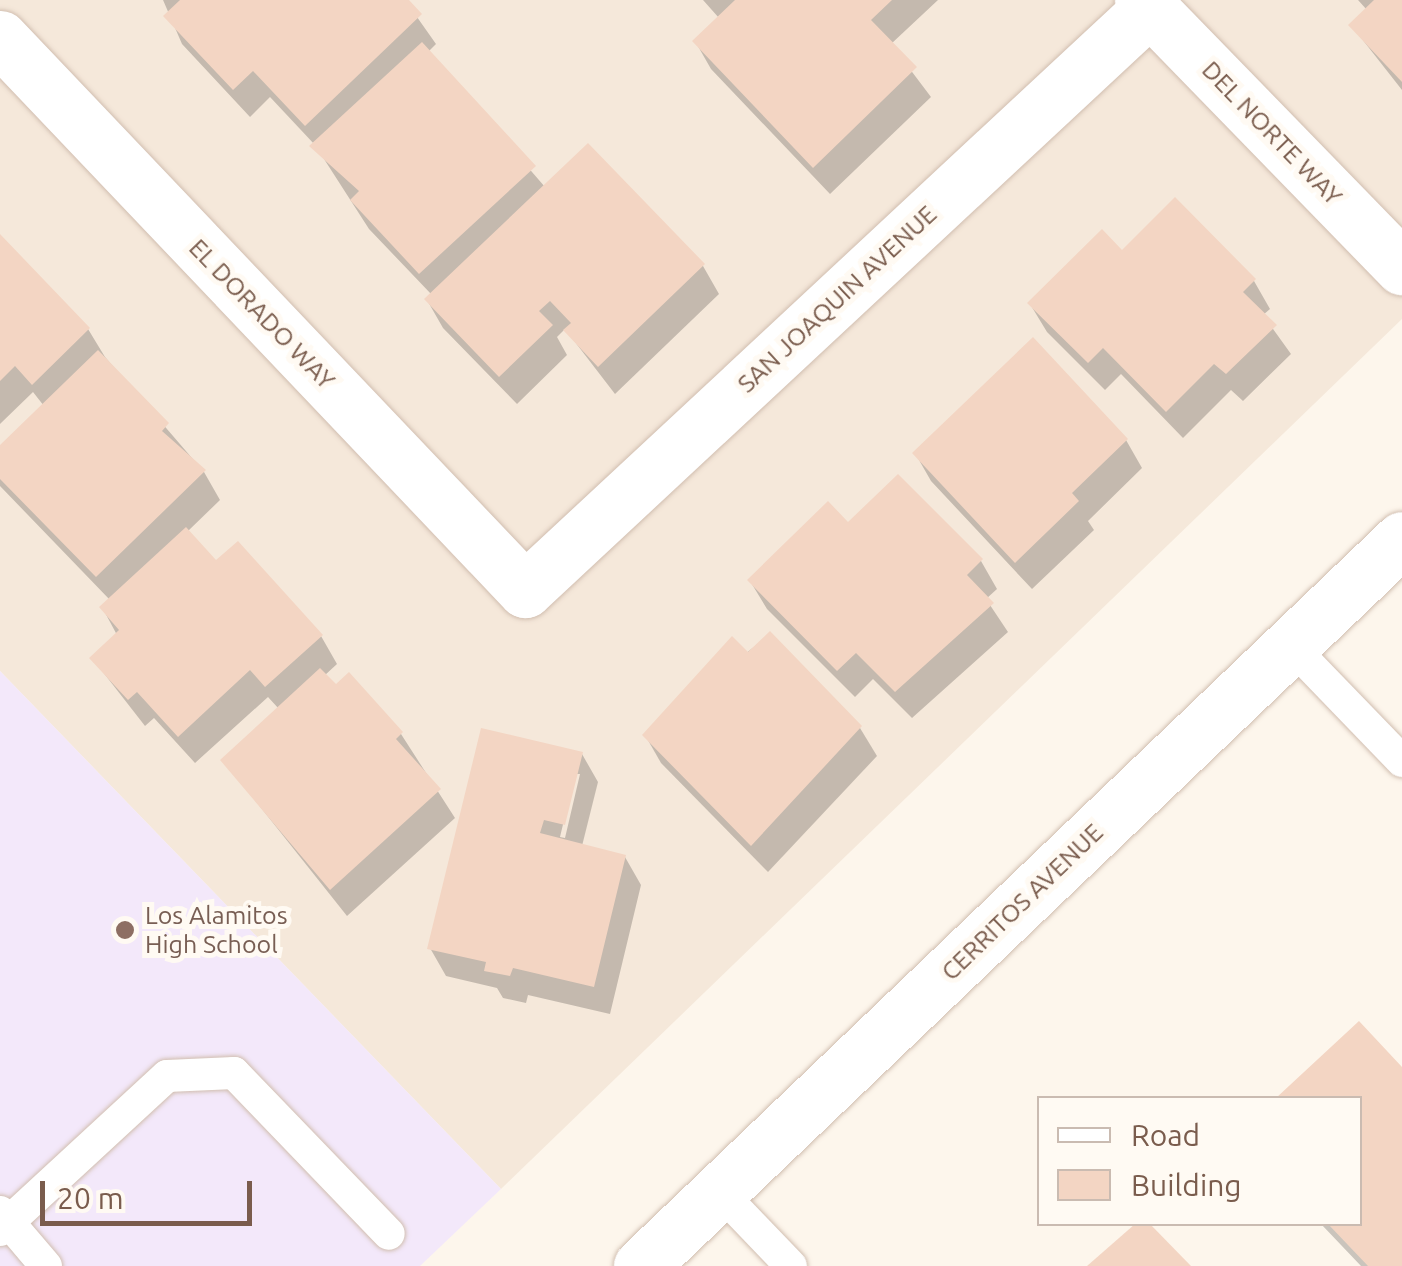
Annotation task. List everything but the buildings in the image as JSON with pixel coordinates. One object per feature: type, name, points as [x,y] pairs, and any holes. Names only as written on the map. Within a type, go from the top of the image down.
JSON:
[{"type":"street","name":"DEL NORTE WAY","points":[[1146,4],[1402,266]]},
{"type":"street","name":"SAN JOAQUIN AVENUE","points":[[524,590],[1146,4]]},
{"type":"street","name":"EL DORADO WAY","points":[[0,38],[524,590]]},
{"type":"street","name":"CERRITOS AVENUE","points":[[642,1266],[1402,538]]},
{"type":"lane","points":[[1291,646],[1402,761]]},
{"type":"lane","points":[[46,1266],[2,1222],[166,1076],[234,1073],[390,1234]]},
{"type":"lane","points":[[719,1191],[791,1266]]},
{"type":"shaded area","points":[[0,0],[1402,0],[1402,319],[501,1189],[0,671]]},
{"type":"shaded area","name":"Los Alamitos High School","points":[[0,671],[501,1189],[420,1266],[0,1266]]},
{"type":"place","name":"Los Alamitos High School","points":[[125,930]]}]
